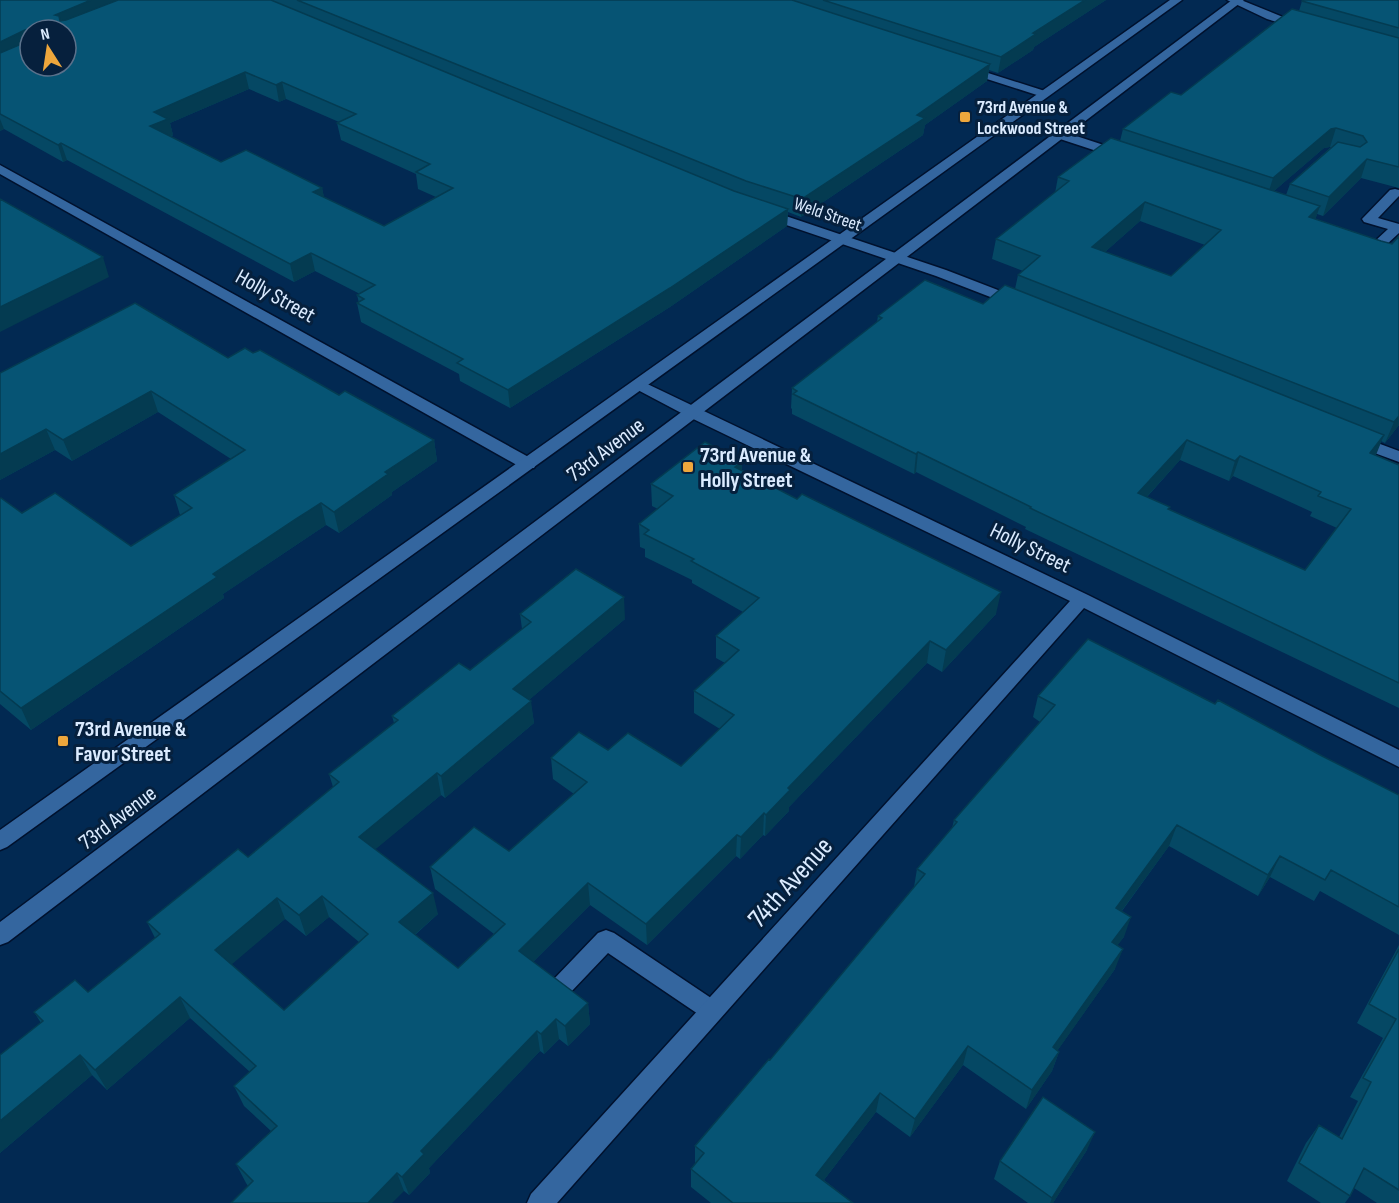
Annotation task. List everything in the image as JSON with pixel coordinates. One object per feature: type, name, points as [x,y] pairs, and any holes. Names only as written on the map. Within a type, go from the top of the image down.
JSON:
[{"type":"main road","name":"73rd Avenue","points":[[3,833],[528,464],[1177,0]]},
{"type":"main road","name":"73rd Avenue","points":[[0,935],[1062,135],[1236,1]]},
{"type":"main road","points":[[1236,1],[1268,16],[1317,30]]},
{"type":"main road","points":[[959,67],[1044,94]]},
{"type":"main road","points":[[1062,135],[1139,161]]},
{"type":"main road","name":"Holly Street","points":[[0,169],[528,464]]},
{"type":"main road","points":[[1395,193],[1369,219],[1397,228],[1375,240],[1399,248]]},
{"type":"main road","name":"Weld Street","points":[[749,206],[1031,308]]},
{"type":"main road","name":"Holly Street","points":[[639,385],[693,413],[1082,598],[1399,759]]},
{"type":"main road","points":[[1343,435],[1399,457]]},
{"type":"main road","name":"74th Avenue","points":[[540,1203],[1082,598]]},
{"type":"main road","points":[[561,987],[606,940],[712,1011]]},
{"type":"building","points":[[0,0],[91,0],[55,15],[59,18],[18,18],[18,33],[0,42]]},
{"type":"building","points":[[118,0],[271,0],[734,191],[788,209],[670,288],[508,390],[457,363],[463,359],[357,303],[364,299],[357,295],[375,285],[311,253],[290,264],[61,143],[58,145],[0,114],[0,53],[18,45],[18,78],[78,78],[78,18],[71,18]],"holes":[[[245,72],[276,85],[282,82],[356,114],[337,123],[430,164],[416,172],[453,188],[384,226],[313,192],[322,188],[246,150],[221,162],[150,126],[168,119],[154,112]]]},
{"type":"building","points":[[297,0],[792,0],[990,64],[917,115],[925,118],[802,199],[746,181]]},
{"type":"building","points":[[823,0],[1085,0],[1033,33],[1036,34],[1001,57]]},
{"type":"building","points":[[1399,0],[1399,28],[1302,1]]},
{"type":"building","points":[[1292,9],[1399,38],[1399,167],[1367,159],[1329,197],[1290,184],[1338,142],[1360,147],[1367,142],[1363,136],[1336,128],[1331,129],[1273,178],[1123,129],[1171,92],[1181,95]]},
{"type":"building","points":[[1111,138],[1320,206],[1309,217],[1392,244],[1399,236],[1399,416],[1394,422],[1018,275],[1040,256],[996,239],[1069,181],[1058,177]],"holes":[[[1145,202],[1221,230],[1171,276],[1092,247]]]},
{"type":"building","points":[[0,199],[103,257],[0,307]]},
{"type":"building","points":[[925,280],[983,304],[1005,285],[1384,435],[1370,453],[1399,465],[1399,683],[793,394],[797,391],[792,388],[882,318],[878,316]],"holes":[[[1187,440],[1235,461],[1240,456],[1321,492],[1318,496],[1351,509],[1305,570],[1168,509],[1170,507],[1138,493]]]},
{"type":"building","points":[[135,303],[228,358],[245,348],[253,353],[260,350],[339,395],[345,391],[434,440],[385,472],[388,474],[334,512],[321,503],[296,519],[213,574],[217,577],[21,708],[0,691],[0,499],[22,513],[55,493],[131,546],[192,508],[174,495],[245,450],[151,391],[63,440],[46,429],[0,454],[0,373]]},
{"type":"building","points":[[705,442],[742,461],[735,467],[797,499],[802,494],[1001,592],[946,650],[930,641],[788,788],[790,790],[766,815],[764,813],[741,837],[737,835],[646,924],[588,883],[519,951],[588,1003],[565,1026],[556,1019],[541,1034],[537,1031],[421,1151],[424,1154],[402,1177],[397,1173],[368,1203],[231,1203],[253,1181],[236,1164],[277,1126],[234,1086],[256,1066],[180,997],[95,1070],[80,1055],[0,1121],[0,1055],[43,1021],[34,1012],[75,980],[88,992],[160,934],[147,922],[238,849],[248,857],[339,782],[329,774],[398,720],[392,716],[459,663],[470,670],[531,622],[520,614],[576,569],[624,597],[513,689],[531,701],[441,776],[437,773],[359,837],[433,893],[399,922],[458,968],[505,924],[430,867],[474,827],[509,851],[587,782],[551,758],[579,732],[608,750],[628,733],[681,766],[734,715],[694,691],[739,650],[716,636],[759,598],[691,561],[694,559],[644,534],[649,530],[639,524],[673,496],[651,484]],"holes":[[[322,896],[368,934],[284,1010],[215,950],[277,898],[299,915]]]},
{"type":"building","points":[[1088,639],[1215,704],[1218,700],[1399,795],[1399,907],[1331,870],[1325,880],[1280,856],[1268,875],[1177,825],[1116,908],[1131,917],[1112,942],[1123,949],[1053,1047],[1059,1052],[1032,1090],[968,1046],[915,1119],[880,1093],[816,1175],[853,1203],[733,1203],[691,1169],[704,1153],[695,1146],[925,874],[917,869],[957,822],[954,820],[1055,705],[1038,696]]},
{"type":"building","points":[[1399,949],[1399,1190],[1364,1168],[1350,1196],[1299,1163],[1319,1125],[1342,1139],[1371,1082],[1363,1078],[1396,1019],[1369,1004]]},
{"type":"building","points":[[1043,1097],[1095,1132],[1052,1198],[1000,1161]]},
{"type":"place","name":"73rd Avenue & Lockwood Street","points":[[965,117]]},
{"type":"place","name":"73rd Avenue & Holly Street","points":[[688,467]]},
{"type":"place","name":"73rd Avenue & Favor Street","points":[[63,741]]}]
